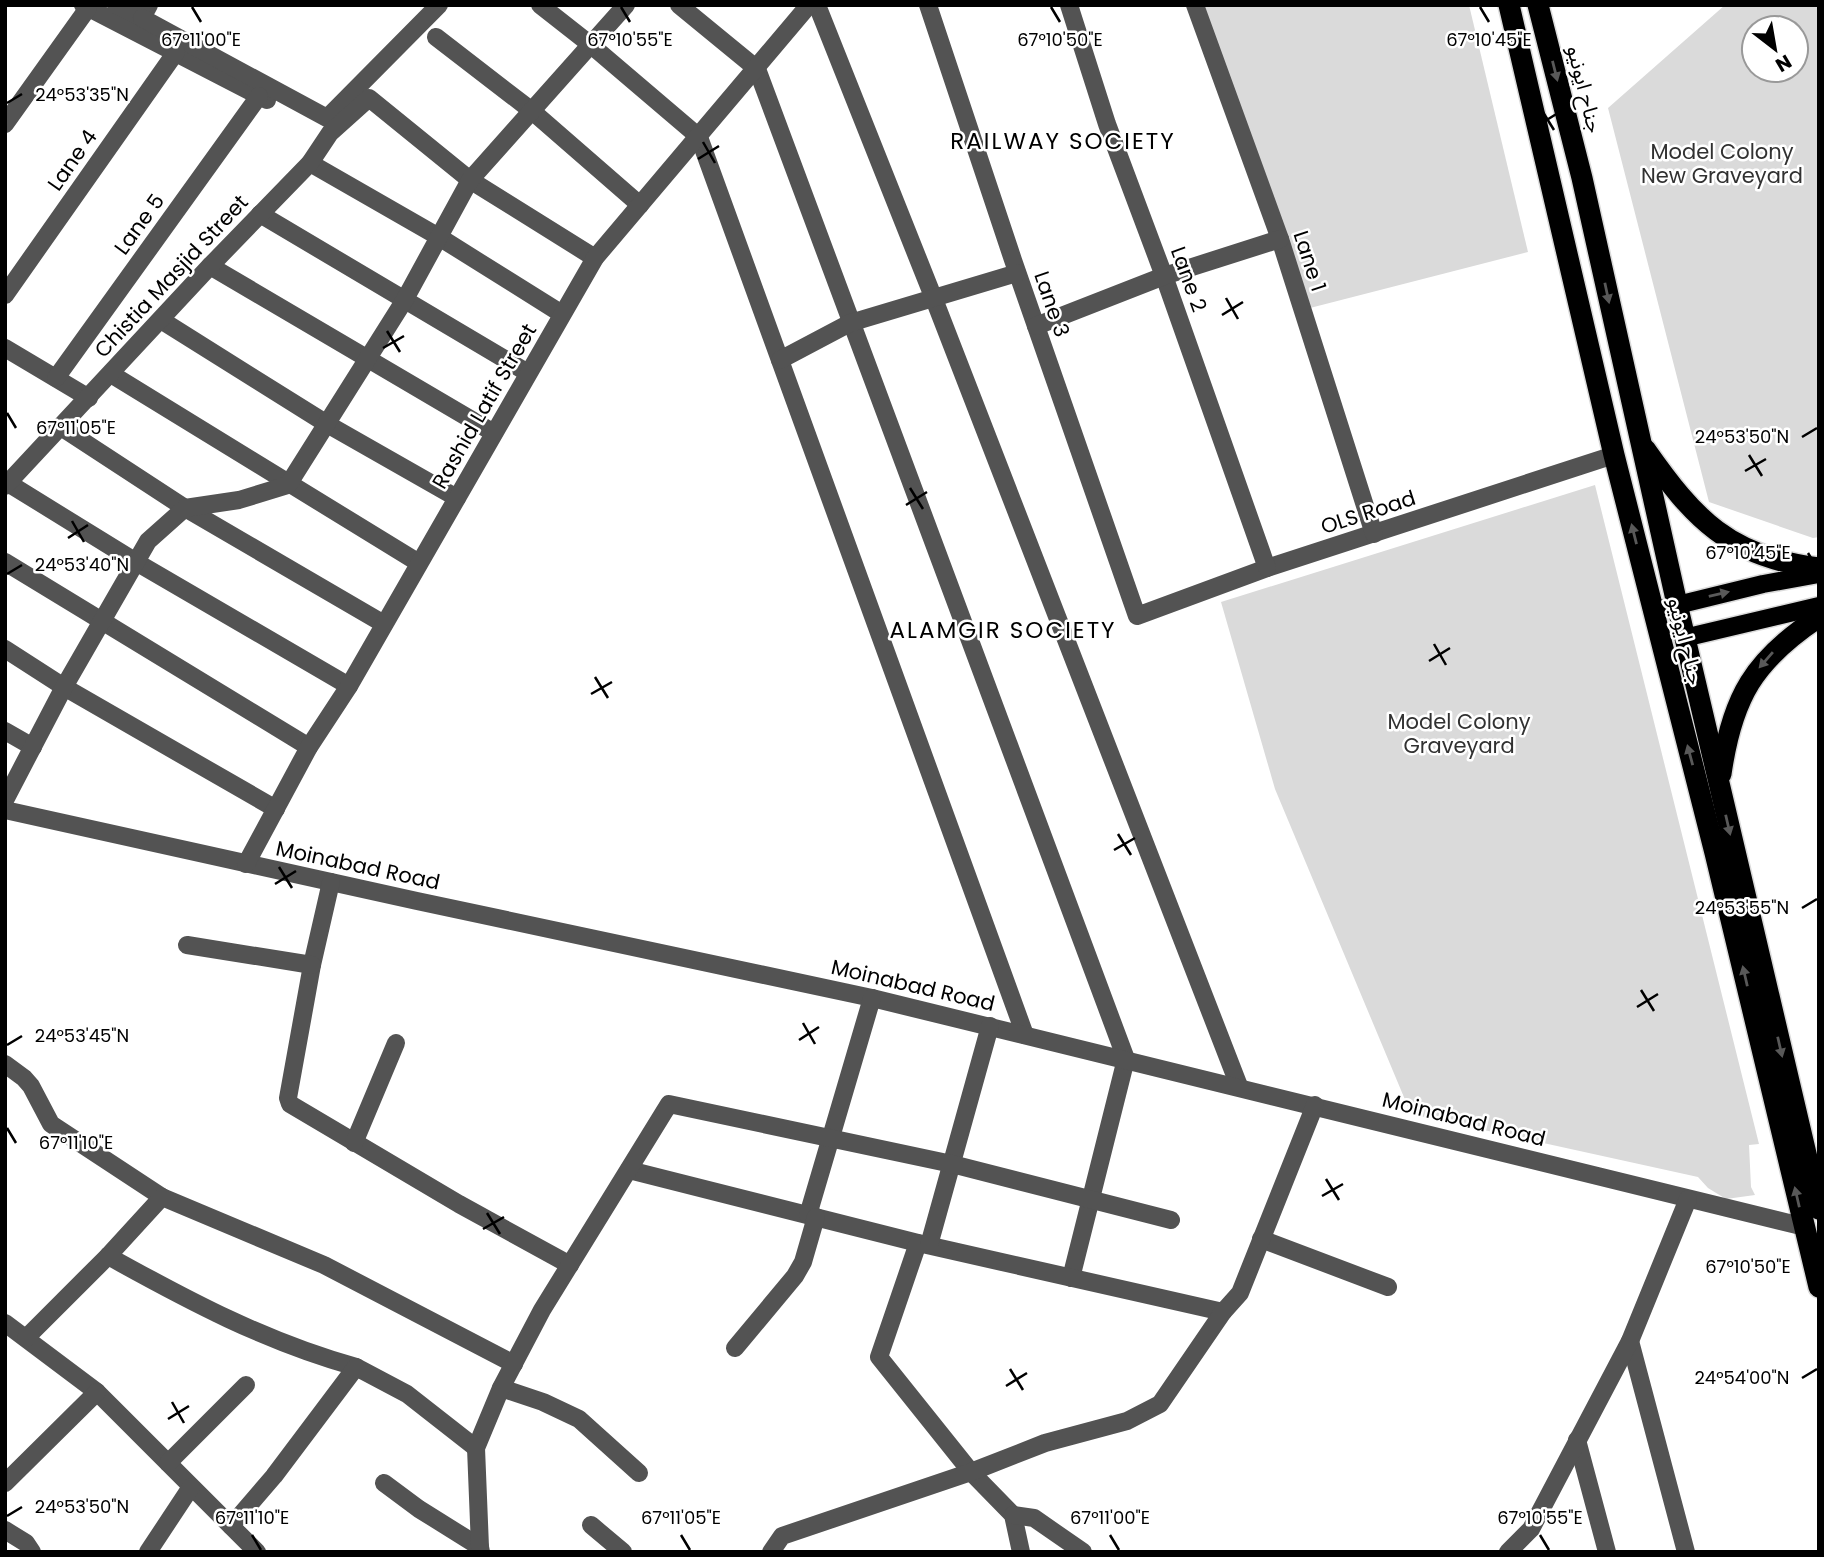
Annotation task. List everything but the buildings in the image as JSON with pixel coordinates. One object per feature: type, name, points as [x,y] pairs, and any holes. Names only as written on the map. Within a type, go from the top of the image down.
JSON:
[{"type":"highway","name":"جناح ایونیو","points":[[1509,5],[1614,455],[1715,853],[1819,1287]]},
{"type":"highway","name":"جناح ایونیو","points":[[1538,5],[1582,178],[1684,638],[1819,1209]]},
{"type":"highway","points":[[1639,441],[1688,507],[1716,531],[1739,546],[1768,558],[1819,568]]},
{"type":"highway","points":[[1719,787],[1725,743],[1732,718],[1754,674],[1769,655],[1791,635],[1819,617]]},
{"type":"main road","points":[[1653,611],[1763,584],[1819,574]]},
{"type":"main road","points":[[1684,638],[1819,606]]},
{"type":"street","points":[[117,5],[145,12],[327,118],[439,5]]},
{"type":"street","points":[[540,5],[699,137],[1025,1035]]},
{"type":"street","points":[[5,800],[64,687],[148,541],[185,508],[239,500],[288,485],[404,301],[470,180],[626,5]]},
{"type":"street","points":[[679,5],[757,69],[1126,1059],[1071,1278]]},
{"type":"street","name":"Rashid Latif Street","points":[[246,864],[309,747],[349,686],[594,258],[809,5]]},
{"type":"street","points":[[817,5],[1239,1086]]},
{"type":"street","name":"Lane 3","points":[[928,5],[1035,326],[1137,616]]},
{"type":"street","name":"Lane 2","points":[[1069,5],[1107,124],[1164,276],[1266,568]]},
{"type":"street","name":"Lane 1","points":[[1195,5],[1280,239],[1374,534]]},
{"type":"street","points":[[5,124],[86,7],[330,133]]},
{"type":"street","points":[[436,37],[532,111],[640,205]]},
{"type":"street","name":"Lane 4","points":[[5,295],[176,52]]},
{"type":"street","name":"Lane 5","points":[[56,378],[259,96]]},
{"type":"street","name":"Chistia Masjid Street","points":[[7,485],[210,266],[310,163],[330,133],[369,98],[470,180]]},
{"type":"street","points":[[310,163],[439,237],[562,314]]},
{"type":"street","points":[[470,180],[594,258]]},
{"type":"street","points":[[260,214],[528,373]]},
{"type":"street","points":[[1035,326],[1164,276],[1280,239]]},
{"type":"street","points":[[210,266],[494,433]]},
{"type":"street","points":[[780,360],[850,323],[1017,273]]},
{"type":"street","points":[[161,320],[327,424],[457,498]]},
{"type":"street","points":[[5,348],[89,398]]},
{"type":"street","points":[[111,374],[419,563]]},
{"type":"street","points":[[61,427],[185,508],[384,624]]},
{"type":"street","name":"OLS Road","points":[[1137,616],[1266,568],[1614,455]]},
{"type":"street","points":[[7,485],[349,686]]},
{"type":"street","points":[[5,562],[101,623],[309,747]]},
{"type":"street","points":[[5,649],[64,687],[275,809]]},
{"type":"street","points":[[5,731],[33,747]]},
{"type":"street","name":"Moinabad Road","points":[[5,810],[872,998],[1805,1227]]},
{"type":"street","points":[[331,882],[312,965],[288,1098],[294,1108],[570,1265]]},
{"type":"street","points":[[187,945],[312,965]]},
{"type":"street","points":[[735,1348],[795,1276],[803,1262],[830,1138],[872,998]]},
{"type":"street","points":[[990,1026],[952,1164],[924,1244],[879,1357],[971,1472],[1013,1515],[1021,1552]]},
{"type":"street","points":[[354,1143],[396,1043]]},
{"type":"street","points":[[5,1064],[31,1086],[51,1124],[162,1197],[324,1265],[514,1364]]},
{"type":"street","points":[[480,1550],[476,1448],[501,1388],[542,1310],[669,1104],[952,1164],[1171,1220]]},
{"type":"street","points":[[771,1552],[782,1536],[971,1472],[1045,1443],[1126,1421],[1160,1404],[1223,1312],[1240,1293],[1315,1105]]},
{"type":"street","points":[[629,1170],[924,1244],[1223,1312]]},
{"type":"street","points":[[26,1338],[162,1197]]},
{"type":"street","points":[[1508,1552],[1531,1529],[1630,1340],[1688,1199]]},
{"type":"street","points":[[1261,1239],[1388,1287]]},
{"type":"street","points":[[108,1256],[256,1333],[316,1356],[356,1367],[407,1394],[476,1448]]},
{"type":"street","points":[[5,1323],[97,1391],[257,1552]]},
{"type":"street","points":[[1630,1340],[1686,1552]]},
{"type":"street","points":[[231,1526],[274,1476],[356,1367]]},
{"type":"street","points":[[168,1463],[246,1385]]},
{"type":"street","points":[[501,1388],[543,1402],[579,1419],[639,1473]]},
{"type":"street","points":[[5,1483],[97,1391]]},
{"type":"street","points":[[1577,1440],[1608,1552]]},
{"type":"street","points":[[384,1483],[480,1550]]},
{"type":"street","points":[[148,1552],[191,1487]]},
{"type":"street","points":[[1013,1515],[1034,1518],[1083,1552]]},
{"type":"street","points":[[591,1525],[623,1552]]},
{"type":"street","points":[[5,1530],[19,1537],[32,1552]]},
{"type":"green space","points":[[1204,5],[1469,5],[1528,252],[1310,308]]},
{"type":"green space","name":"Model Colony New Graveyard","points":[[1725,5],[1819,5],[1819,537],[1813,538],[1709,502],[1608,108]]},
{"type":"green space","name":"Model Colony Graveyard","points":[[1595,485],[1759,1144],[1749,1145],[1751,1187],[1755,1195],[1726,1199],[1708,1188],[1698,1177],[1411,1114],[1275,789],[1221,602]]},
{"type":"district","name":"RAILWAY SOCIETY","points":[[1063,141]]},
{"type":"district","name":"ALAMGIR SOCIETY","points":[[1003,630]]}]
